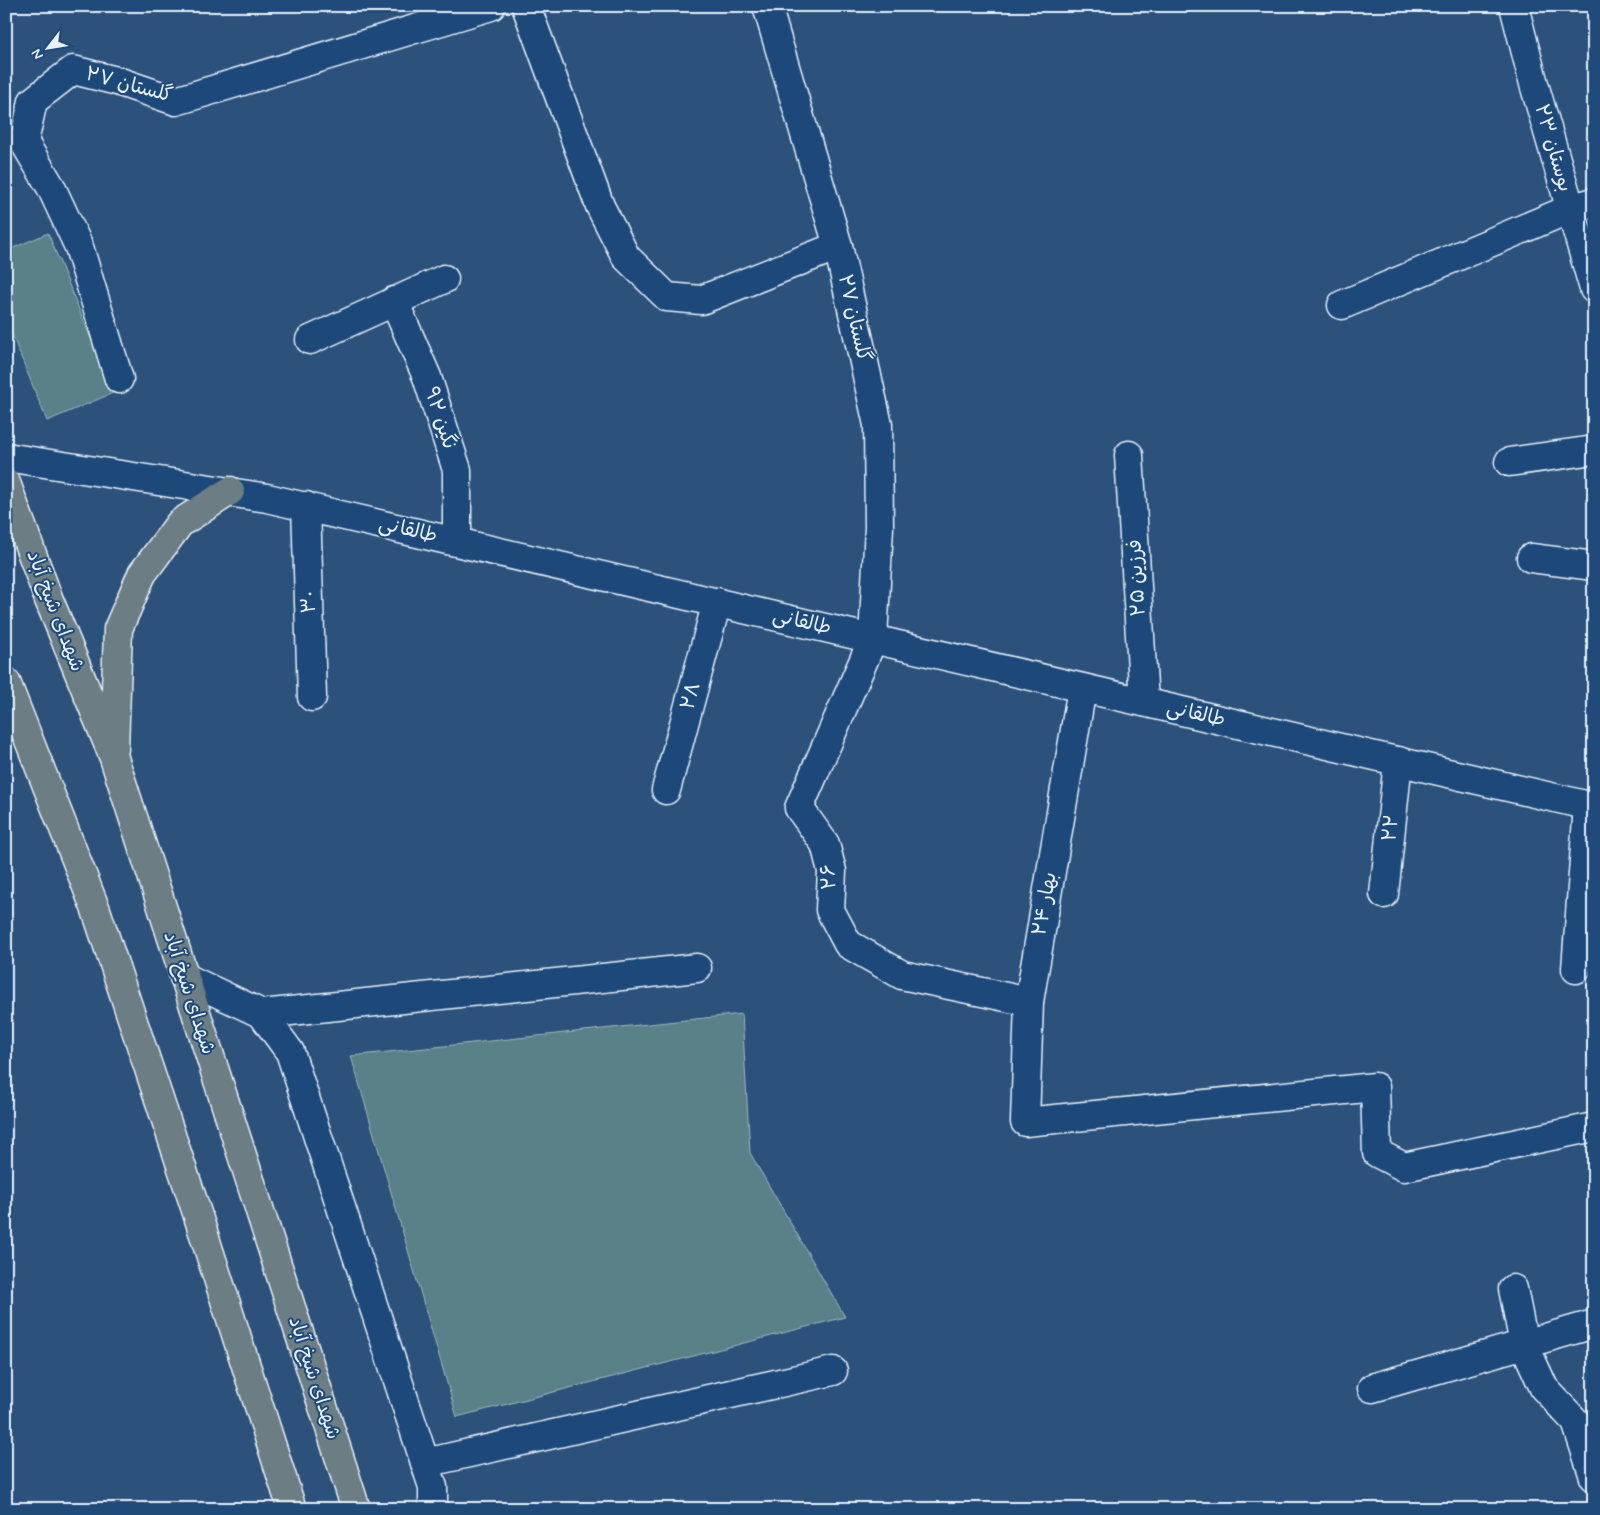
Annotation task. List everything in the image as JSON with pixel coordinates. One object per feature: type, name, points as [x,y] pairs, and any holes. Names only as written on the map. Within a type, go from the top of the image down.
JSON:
[{"type":"main road","name":"شهدای شیخ آباد","points":[[6,483],[49,600],[114,758],[356,1509]]},
{"type":"main road","points":[[114,758],[118,629],[142,574],[180,523],[230,491]]},
{"type":"main road","points":[[6,682],[96,910],[196,1210],[292,1509]]},
{"type":"street","name":"گلستان ۲۷","points":[[119,379],[79,247],[51,187],[24,142],[33,101],[73,70],[176,101],[491,6]]},
{"type":"street","points":[[526,6],[600,206],[626,257],[667,297],[701,300],[838,246]]},
{"type":"street","name":"گلستان ۲۷","points":[[767,6],[838,246],[878,425],[878,527],[873,639]]},
{"type":"street","name":"بوستان ۲۳","points":[[1514,6],[1582,206],[1594,290]]},
{"type":"street","points":[[1342,306],[1582,206]]},
{"type":"street","points":[[310,340],[444,279]]},
{"type":"street","name":"نگین ۹۲","points":[[394,301],[427,376],[457,470],[457,542]]},
{"type":"street","points":[[1509,462],[1594,450]]},
{"type":"street","name":"فرزین ۲۵","points":[[1129,455],[1144,702]]},
{"type":"street","name":"طالقانی","points":[[6,457],[230,491],[306,506],[1591,806]]},
{"type":"street","name":"۳۰","points":[[306,506],[312,697]]},
{"type":"street","points":[[1531,558],[1594,566]]},
{"type":"street","name":"۲۸","points":[[666,790],[716,602]]},
{"type":"street","name":"۲۶","points":[[873,639],[799,808],[825,844],[832,871],[830,910],[848,944],[902,975],[1028,1002]]},
{"type":"street","name":"بهار ۲۴","points":[[1082,688],[1028,1002],[1025,1122],[1375,1087],[1377,1153],[1404,1167],[1594,1127]]},
{"type":"street","name":"۲۲","points":[[1384,894],[1398,761]]},
{"type":"street","points":[[1576,969],[1591,806]]},
{"type":"street","points":[[262,1014],[697,968]]},
{"type":"street","points":[[184,977],[262,1014],[290,1052],[433,1487],[433,1509]]},
{"type":"street","points":[[1513,1289],[1524,1344],[1544,1388],[1576,1422],[1594,1477]]},
{"type":"street","points":[[1372,1388],[1594,1324]]},
{"type":"street","points":[[425,1463],[833,1371]]},
{"type":"green space","points":[[48,233],[113,393],[47,421],[6,320],[6,251]]},
{"type":"green space","points":[[742,1014],[750,1153],[845,1317],[457,1417],[351,1056]]}]
